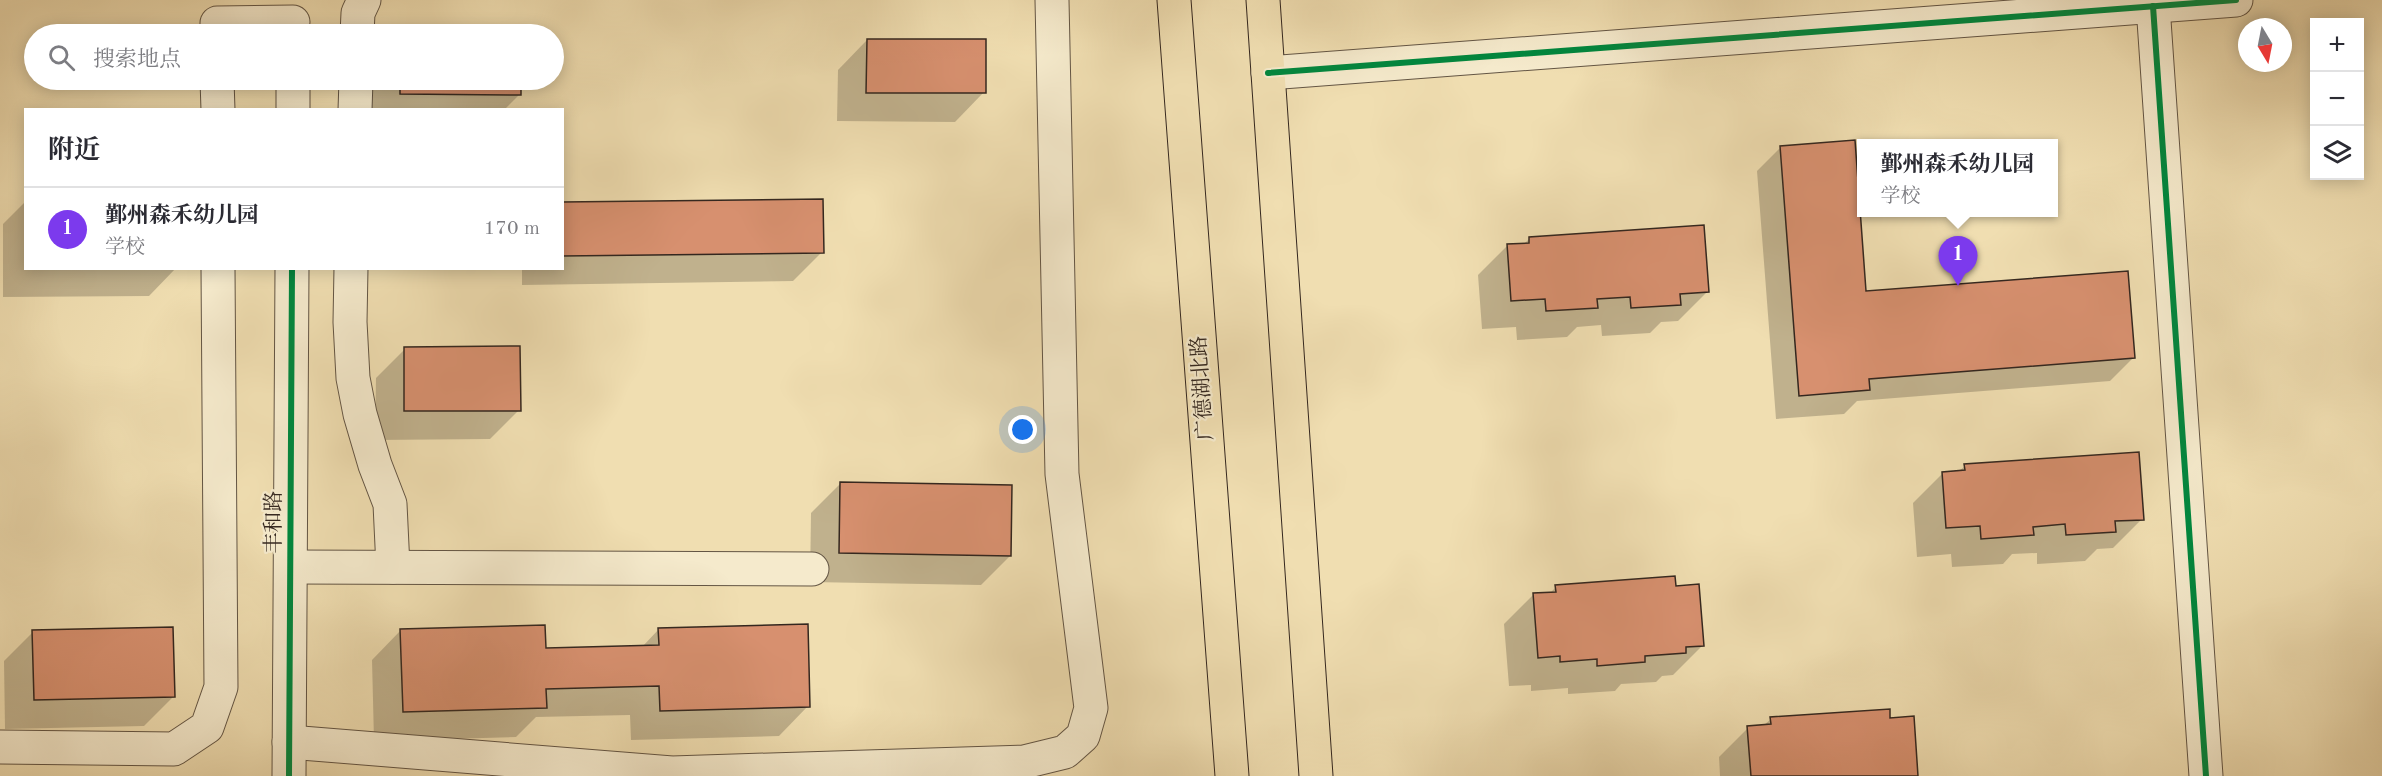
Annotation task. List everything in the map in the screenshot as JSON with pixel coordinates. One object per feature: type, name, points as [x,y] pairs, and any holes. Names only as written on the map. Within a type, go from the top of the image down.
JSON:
[{"type":"main road","name":"广德湖北路","points":[[1174,0],[1232,776]]},
{"type":"main road","points":[[1263,0],[1316,776]]},
{"type":"street","points":[[357,24],[357,13],[364,0]]},
{"type":"street","points":[[289,742],[672,773],[1024,762],[1065,752],[1083,736],[1091,708],[1062,474],[1053,0]]},
{"type":"street","points":[[1268,73],[2047,7],[2153,6],[2236,0]]},
{"type":"street","points":[[2153,6],[2205,776]]},
{"type":"street","points":[[217,19],[294,19]]},
{"type":"street","points":[[217,90],[218,108]]},
{"type":"street","points":[[293,90],[293,108]]},
{"type":"street","points":[[355,108],[356,90]]},
{"type":"street","points":[[0,747],[174,749],[207,727],[220,687],[218,270]]},
{"type":"street","name":"丰和路","points":[[289,776],[292,270]]},
{"type":"street","points":[[351,270],[350,322],[353,378],[366,435],[390,504],[393,567]]},
{"type":"street","points":[[291,567],[813,569]]},
{"type":"building","points":[[867,39],[986,39],[986,93],[866,93]]},
{"type":"building","points":[[400,90],[521,90],[521,95],[400,94]]},
{"type":"building","points":[[1855,140],[1857,217],[1861,217],[1866,291],[2128,271],[2135,358],[1869,379],[1870,390],[1799,396],[1780,146]]},
{"type":"building","points":[[823,199],[824,253],[564,256],[564,202]]},
{"type":"building","points":[[1704,225],[1709,292],[1680,294],[1681,305],[1631,308],[1630,297],[1597,299],[1598,308],[1546,311],[1545,299],[1511,301],[1507,244],[1529,243],[1529,237]]},
{"type":"building","points":[[520,346],[521,411],[404,411],[404,347]]},
{"type":"building","points":[[2139,452],[2144,520],[2115,521],[2116,532],[2066,535],[2065,524],[2033,527],[2034,535],[1981,539],[1980,526],[1946,528],[1942,472],[1965,470],[1964,464]]},
{"type":"building","points":[[840,482],[1012,485],[1011,556],[839,553]]},
{"type":"building","points":[[1675,576],[1676,586],[1699,584],[1704,646],[1686,647],[1686,653],[1645,656],[1645,662],[1597,666],[1597,659],[1560,662],[1560,656],[1538,658],[1533,593],[1556,592],[1555,585]]},
{"type":"building","points":[[808,624],[810,707],[660,711],[659,686],[546,689],[547,708],[403,712],[400,629],[545,625],[546,648],[659,645],[658,628]]},
{"type":"building","points":[[173,627],[175,697],[34,700],[32,630]]},
{"type":"building","points":[[1890,709],[1890,718],[1914,716],[1918,776],[1751,776],[1747,726],[1771,724],[1770,717]]},
{"type":"cycle path","points":[[1268,73],[2236,0]]},
{"type":"cycle path","points":[[2153,6],[2206,776]]},
{"type":"cycle path","points":[[289,776],[292,270]]},
{"type":"place","name":"鄞州森禾幼儿园","points":[[1958,286]]}]
